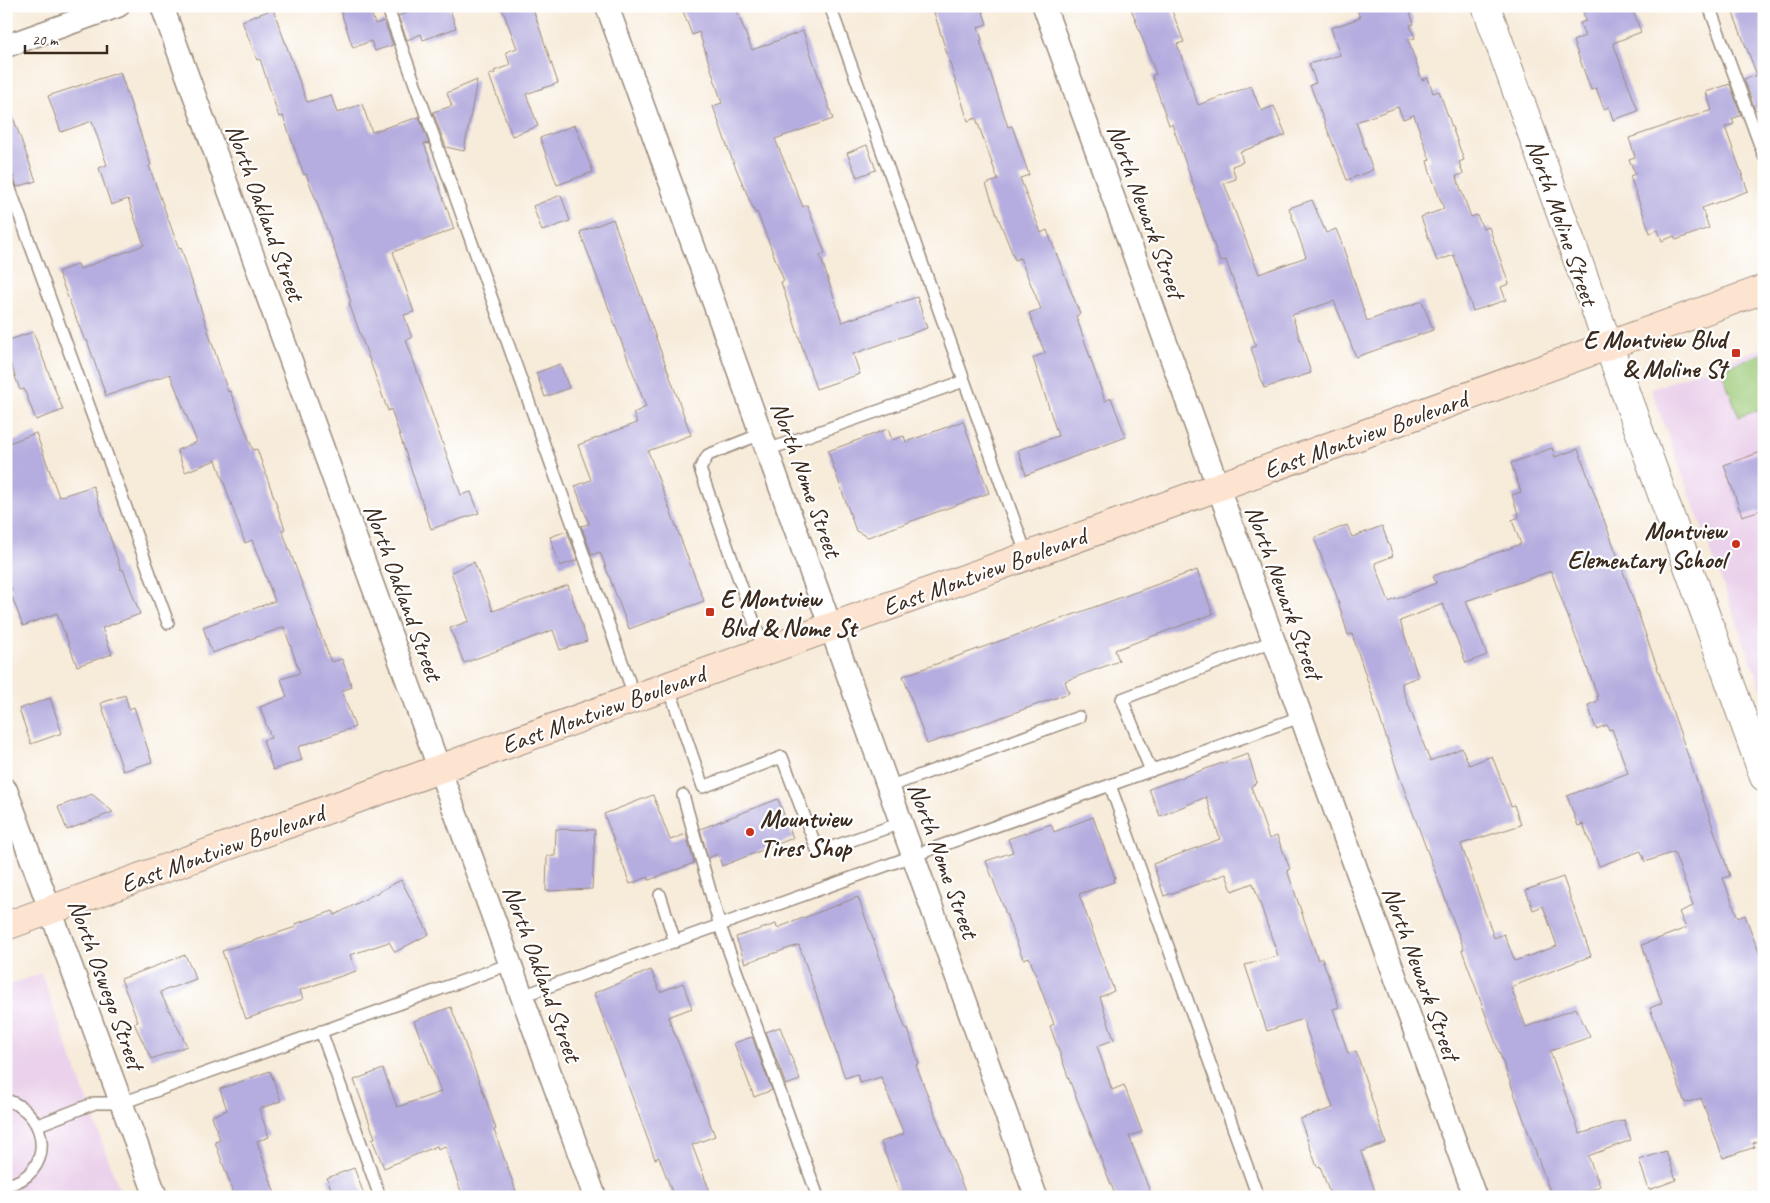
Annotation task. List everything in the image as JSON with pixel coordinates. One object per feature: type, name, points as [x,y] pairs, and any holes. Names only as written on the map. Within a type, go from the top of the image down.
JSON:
[{"type":"main road","name":"East Montview Boulevard","points":[[6,926],[1764,289]]},
{"type":"street","points":[[6,46],[118,6]]},
{"type":"street","name":"North Oakland Street","points":[[162,6],[595,1197]]},
{"type":"street","name":"North Nome Street","points":[[606,6],[1036,1197]]},
{"type":"street","name":"North Newark Street","points":[[1044,6],[1475,1197]]},
{"type":"street","name":"North Moline Street","points":[[1486,6],[1607,347],[1764,777]]},
{"type":"street","name":"North Oswego Street","points":[[6,790],[156,1197]]},
{"type":"lane","points":[[387,6],[635,698]]},
{"type":"lane","points":[[830,6],[1027,556]]},
{"type":"lane","points":[[1710,6],[1764,156]]},
{"type":"lane","points":[[6,178],[168,624]]},
{"type":"lane","points":[[764,650],[700,469],[708,455],[764,442],[964,381]]},
{"type":"lane","points":[[1151,770],[1122,699],[1273,642]]},
{"type":"lane","points":[[668,685],[703,787],[782,757],[818,852],[901,823]]},
{"type":"lane","points":[[888,787],[1079,717]]},
{"type":"lane","points":[[522,996],[1300,717]]},
{"type":"lane","points":[[1110,785],[1258,1197]]},
{"type":"lane","points":[[683,795],[720,926],[818,1197]]},
{"type":"lane","points":[[660,896],[675,942]]},
{"type":"lane","points":[[38,1125],[95,1103],[122,1103],[510,964]]},
{"type":"lane","points":[[321,1031],[380,1197]]},
{"type":"lane","points":[[6,1100],[18,1104],[30,1112],[38,1125],[42,1139],[41,1153],[35,1166],[26,1176],[6,1185]]},
{"type":"shaded area","name":"Montview Elementary School","points":[[1764,347],[1764,696],[1651,389]]},
{"type":"shaded area","points":[[41,973],[122,1197],[6,1197],[6,986]]},
{"type":"green space","points":[[1764,353],[1764,408],[1739,417],[1721,369]]},
{"type":"building","points":[[339,6],[369,6],[375,24],[384,21],[393,45],[375,51],[371,41],[353,48]]},
{"type":"building","points":[[426,6],[449,6],[456,28],[423,40],[421,34],[407,40],[398,16]]},
{"type":"building","points":[[501,6],[532,6],[558,83],[526,94],[538,126],[512,136],[489,75],[510,65],[506,52],[517,48]]},
{"type":"building","points":[[681,6],[735,6],[752,50],[803,31],[833,119],[775,139],[803,207],[807,205],[825,253],[820,255],[842,322],[917,297],[927,328],[853,354],[860,374],[816,389],[781,282],[784,281],[757,212],[755,213],[730,154],[713,106],[722,103],[699,32],[692,35]]},
{"type":"building","points":[[932,6],[981,6],[987,24],[978,27],[982,40],[980,41],[1008,127],[1012,126],[1029,175],[1020,178],[1041,233],[1047,230],[1080,314],[1076,316],[1105,401],[1111,398],[1126,437],[1026,475],[1018,450],[1058,436],[1033,358],[1045,353],[1029,313],[1041,309],[1020,258],[1015,260],[997,215],[986,184],[998,180],[976,118],[968,121]]},
{"type":"building","points":[[1130,6],[1170,6],[1184,42],[1177,44],[1198,105],[1251,86],[1261,111],[1274,106],[1286,135],[1240,152],[1243,162],[1232,166],[1236,179],[1224,183],[1259,274],[1306,257],[1289,208],[1312,200],[1326,233],[1336,229],[1367,321],[1422,301],[1433,330],[1356,357],[1334,301],[1292,315],[1311,373],[1264,388],[1251,348],[1256,346],[1226,260],[1220,262],[1172,124],[1169,125],[1152,76],[1156,74]]},
{"type":"building","points":[[1356,6],[1408,6],[1414,24],[1410,25],[1415,38],[1408,40],[1422,80],[1428,78],[1433,93],[1439,91],[1464,160],[1459,162],[1463,174],[1456,176],[1471,217],[1477,215],[1483,229],[1489,227],[1509,284],[1501,287],[1506,300],[1473,311],[1454,255],[1437,261],[1421,217],[1444,209],[1430,172],[1427,161],[1430,160],[1414,115],[1403,119],[1398,107],[1356,122],[1373,170],[1347,180],[1310,85],[1316,83],[1309,64],[1340,55],[1331,28],[1360,18]]},
{"type":"building","points":[[1581,6],[1631,6],[1641,32],[1613,43],[1638,111],[1613,120],[1609,107],[1604,109],[1596,88],[1591,90],[1573,41],[1585,36],[1580,23],[1586,21]]},
{"type":"building","points":[[1750,6],[1764,6],[1764,107],[1755,110],[1744,79],[1757,75],[1733,13]]},
{"type":"building","points":[[273,9],[307,102],[331,95],[337,113],[362,104],[372,132],[419,117],[429,144],[424,143],[454,229],[393,252],[414,312],[404,315],[412,338],[406,340],[461,495],[471,492],[479,513],[431,529],[391,409],[388,411],[349,303],[351,302],[334,248],[306,174],[304,175],[283,116],[279,117],[260,59],[257,60],[242,21]]},
{"type":"building","points":[[120,72],[151,165],[149,166],[179,249],[181,248],[228,392],[230,391],[253,450],[257,449],[285,529],[282,530],[331,662],[342,659],[352,687],[342,691],[355,727],[298,747],[302,760],[273,770],[263,740],[271,738],[260,707],[287,697],[281,679],[300,673],[284,627],[212,653],[203,627],[275,601],[252,540],[245,543],[216,460],[185,472],[177,450],[197,442],[170,374],[106,396],[87,340],[85,341],[58,272],[78,264],[80,269],[144,245],[128,199],[111,205],[99,168],[107,165],[92,121],[61,132],[48,96]]},
{"type":"building","points":[[477,80],[464,151],[446,147],[433,112],[452,106],[447,93]]},
{"type":"building","points":[[1730,84],[1741,115],[1732,119],[1734,124],[1725,127],[1748,191],[1702,208],[1709,228],[1676,240],[1674,236],[1662,241],[1658,230],[1650,233],[1630,176],[1635,174],[1629,159],[1635,157],[1629,138],[1712,110],[1706,92]]},
{"type":"building","points":[[9,106],[36,181],[17,187],[13,175],[6,171],[6,107]]},
{"type":"building","points":[[575,125],[593,172],[557,185],[540,138]]},
{"type":"building","points":[[867,145],[876,170],[857,177],[847,153]]},
{"type":"building","points":[[561,195],[570,221],[542,231],[533,206]]},
{"type":"building","points":[[613,219],[691,435],[648,451],[704,601],[629,629],[600,552],[592,555],[581,526],[589,524],[575,486],[591,480],[578,445],[637,423],[633,413],[646,407],[580,232]]},
{"type":"building","points":[[33,332],[63,410],[36,420],[24,389],[20,390],[6,351],[6,341]]},
{"type":"building","points":[[560,364],[569,388],[545,397],[536,373]]},
{"type":"building","points":[[963,421],[989,493],[868,537],[856,531],[828,451],[888,429],[892,440],[904,436],[906,442]]},
{"type":"building","points":[[36,433],[59,497],[93,486],[121,570],[123,569],[140,614],[102,628],[112,654],[77,666],[57,613],[23,626],[10,592],[12,591],[6,574],[6,444]]},
{"type":"building","points":[[1552,448],[1555,457],[1578,449],[1635,604],[1730,876],[1723,878],[1738,918],[1745,915],[1764,966],[1764,1139],[1753,1143],[1755,1147],[1723,1158],[1701,1098],[1685,1103],[1650,1008],[1662,1003],[1642,945],[1686,928],[1679,912],[1693,906],[1674,852],[1645,862],[1641,851],[1599,866],[1583,824],[1578,826],[1567,796],[1628,773],[1612,729],[1609,730],[1607,725],[1596,729],[1588,705],[1598,701],[1597,694],[1551,571],[1466,601],[1487,655],[1466,663],[1443,604],[1400,621],[1418,677],[1402,683],[1402,688],[1430,761],[1462,748],[1469,765],[1492,756],[1511,806],[1514,805],[1521,825],[1461,844],[1494,938],[1504,934],[1515,961],[1557,946],[1543,906],[1533,910],[1526,890],[1563,877],[1591,956],[1511,987],[1526,1027],[1576,1008],[1590,1037],[1550,1051],[1580,1134],[1624,1120],[1631,1140],[1588,1156],[1600,1186],[1587,1192],[1588,1197],[1552,1197],[1462,950],[1464,949],[1398,773],[1352,634],[1348,635],[1336,594],[1314,538],[1347,525],[1352,537],[1382,526],[1393,556],[1375,563],[1389,602],[1436,583],[1433,576],[1521,544],[1512,520],[1519,517],[1512,495],[1521,492],[1511,463]]},
{"type":"building","points":[[1764,451],[1764,509],[1742,516],[1724,465]]},
{"type":"building","points":[[567,531],[578,560],[560,566],[550,537]]},
{"type":"building","points":[[474,562],[493,611],[568,585],[587,641],[560,650],[553,630],[464,663],[450,628],[469,621],[451,572]]},
{"type":"building","points":[[1197,570],[1213,614],[1115,650],[1119,661],[1065,681],[1069,693],[927,744],[903,676]]},
{"type":"building","points":[[125,695],[129,709],[134,707],[152,762],[123,771],[101,703]]},
{"type":"building","points":[[50,698],[62,733],[31,744],[19,709]]},
{"type":"building","points":[[1248,754],[1257,783],[1251,786],[1269,839],[1277,836],[1290,869],[1287,870],[1318,960],[1322,958],[1339,1007],[1333,1009],[1348,1053],[1356,1051],[1386,1143],[1361,1152],[1377,1197],[1331,1197],[1320,1166],[1317,1167],[1300,1119],[1333,1108],[1303,1019],[1267,1031],[1245,965],[1278,956],[1253,883],[1232,891],[1226,874],[1164,896],[1153,864],[1220,839],[1206,797],[1160,816],[1149,789]]},
{"type":"building","points":[[92,794],[113,812],[67,830],[58,807]]},
{"type":"building","points":[[653,795],[670,840],[686,834],[694,863],[649,880],[648,877],[630,884],[604,814]]},
{"type":"building","name":"Mountview Tires Shop","points":[[778,799],[793,838],[722,866],[718,854],[708,858],[700,829]]},
{"type":"building","points":[[1093,817],[1115,878],[1113,879],[1114,882],[1079,894],[1114,991],[1100,997],[1114,1040],[1097,1046],[1112,1090],[1124,1085],[1142,1132],[1129,1136],[1152,1197],[1116,1197],[1070,1082],[1050,1026],[1054,1024],[1029,957],[1023,959],[986,861],[1013,852],[1008,839],[1051,824],[1054,832]]},
{"type":"building","points":[[556,829],[595,830],[592,889],[546,891],[547,856],[555,856]]},
{"type":"building","points":[[401,880],[429,934],[395,952],[389,942],[350,955],[356,971],[300,990],[303,999],[246,1019],[222,951],[296,927],[295,924],[333,911],[335,915]]},
{"type":"building","points":[[858,897],[906,1030],[908,1029],[919,1064],[916,1065],[967,1197],[901,1197],[881,1142],[904,1134],[881,1077],[860,1083],[857,1074],[845,1078],[799,945],[745,963],[736,937],[776,924],[777,928]]},
{"type":"building","points":[[185,955],[196,979],[160,992],[187,1046],[151,1059],[134,1023],[138,1022],[121,979]]},
{"type":"building","points":[[651,970],[660,992],[683,983],[692,1008],[668,1017],[715,1136],[692,1145],[712,1197],[674,1197],[659,1157],[655,1159],[594,993]]},
{"type":"building","points":[[451,1007],[485,1097],[496,1129],[494,1130],[518,1197],[463,1197],[445,1146],[438,1149],[437,1146],[384,1168],[372,1139],[375,1138],[354,1080],[383,1069],[397,1107],[441,1092],[414,1021]]},
{"type":"building","points":[[780,1027],[800,1080],[786,1085],[766,1032]]},
{"type":"building","points":[[752,1037],[772,1090],[754,1097],[734,1043]]},
{"type":"building","points":[[270,1071],[281,1101],[259,1109],[269,1137],[257,1141],[276,1197],[235,1197],[215,1142],[220,1140],[212,1116],[227,1110],[220,1089]]},
{"type":"building","points":[[1666,1151],[1676,1180],[1649,1190],[1639,1160]]},
{"type":"building","points":[[354,1168],[365,1197],[334,1197],[327,1178]]},
{"type":"place","name":"E Montview Blvd & Moline St","points":[[1736,353]]},
{"type":"place","name":"Montview Elementary School","points":[[1736,544]]},
{"type":"place","name":"E Montview Blvd & Nome St","points":[[710,612]]},
{"type":"place","name":"Mountview Tires Shop","points":[[750,832]]}]
